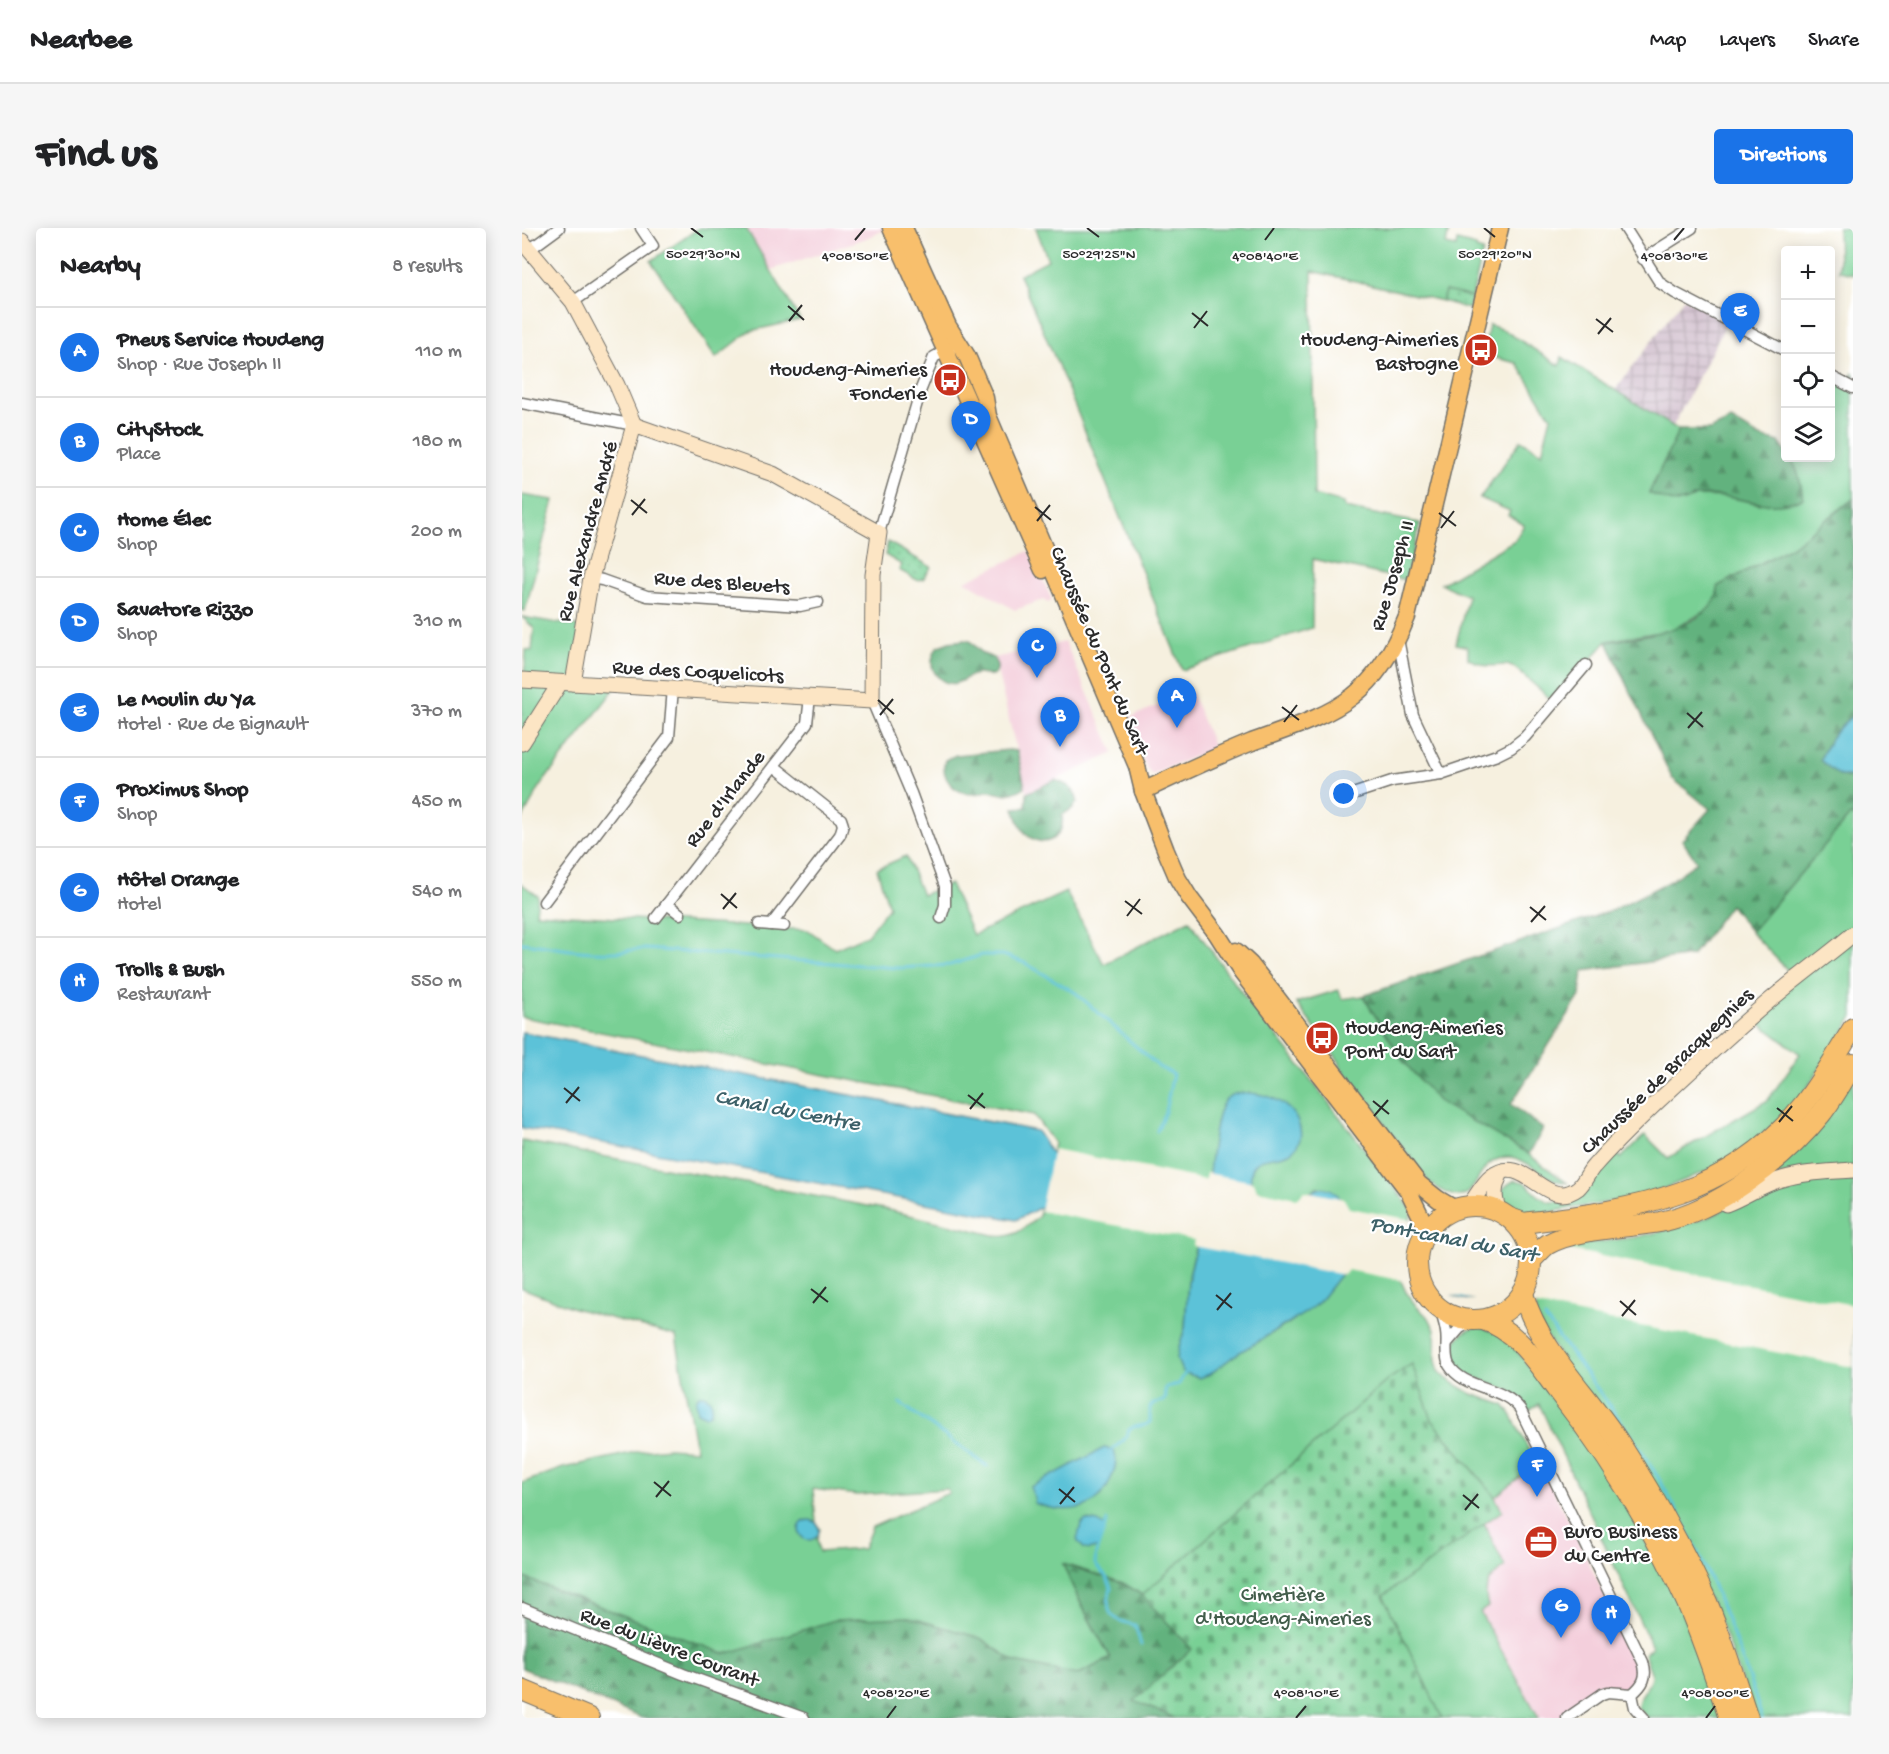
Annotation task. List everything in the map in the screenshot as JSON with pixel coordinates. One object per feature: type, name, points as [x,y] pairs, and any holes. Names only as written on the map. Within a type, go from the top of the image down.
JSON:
[{"type":"highway","points":[[1729,1718],[1709,1657],[1662,1550],[1603,1452],[1533,1358],[1514,1337],[1497,1324],[1456,1317],[1440,1309],[1425,1292],[1417,1272],[1418,1250],[1427,1229],[1439,1217],[1462,1207],[1489,1208],[1524,1223],[1646,1203],[1674,1196],[1704,1184],[1738,1165],[1782,1129],[1803,1104],[1853,1028]]},
{"type":"highway","points":[[1531,1260],[1546,1245],[1566,1236],[1660,1222],[1704,1206],[1743,1184],[1797,1141],[1822,1112],[1853,1064]]},
{"type":"highway","points":[[1478,1320],[1495,1317],[1515,1304],[1531,1272],[1527,1241],[1517,1225],[1504,1215]]},
{"type":"highway","points":[[1522,1294],[1528,1313],[1539,1333],[1617,1440],[1677,1540],[1726,1650],[1748,1718]]},
{"type":"highway","points":[[522,1690],[589,1718]]},
{"type":"main road","name":"Chaussée du Pont du Sart","points":[[891,228],[952,347],[967,356],[985,398],[988,416],[1133,756],[1143,790],[1178,879],[1242,973],[1409,1192],[1427,1229]]},
{"type":"main road","name":"Chaussée du Pont du Sart","points":[[904,228],[948,326],[952,347]]},
{"type":"main road","name":"Rue Joseph II","points":[[1143,790],[1342,704],[1372,678],[1398,639],[1407,617],[1500,228]]},
{"type":"main road","name":"Chaussée du Pont du Sart","points":[[1217,934],[1250,964],[1419,1184],[1438,1199],[1462,1207]]},
{"type":"street","points":[[559,228],[525,245],[573,302],[617,385],[634,425]]},
{"type":"street","points":[[573,302],[652,246],[641,228]]},
{"type":"street","points":[[1625,228],[1660,283],[1781,349]]},
{"type":"street","points":[[1643,259],[1692,228]]},
{"type":"street","points":[[941,918],[945,905],[945,886],[911,793],[872,701],[873,575],[879,533],[921,389],[934,357],[952,347]]},
{"type":"street","points":[[1835,378],[1853,388]]},
{"type":"street","points":[[522,403],[634,425],[774,474],[879,533]]},
{"type":"street","name":"Rue Alexandre André","points":[[522,743],[566,683],[591,578],[634,425]]},
{"type":"street","name":"Rue des Bleuets","points":[[591,578],[646,596],[800,606],[818,602]]},
{"type":"street","points":[[1398,639],[1413,715],[1441,774]]},
{"type":"street","points":[[1350,795],[1392,782],[1441,774],[1511,748],[1525,737],[1586,665]]},
{"type":"street","name":"Rue des Coquelicots","points":[[523,681],[872,701]]},
{"type":"street","points":[[544,902],[669,737],[673,688]]},
{"type":"street","name":"Rue d'Irlande","points":[[656,918],[807,723],[810,697]]},
{"type":"street","points":[[771,925],[840,835],[843,825],[841,819],[774,766]]},
{"type":"street","points":[[667,904],[680,914]]},
{"type":"street","points":[[759,924],[784,926]]},
{"type":"street","name":"Chaussée de Bracquegnies","points":[[1501,1173],[1506,1170],[1517,1170],[1547,1190],[1557,1193],[1566,1193],[1578,1187],[1593,1167],[1635,1123],[1728,1036],[1776,994],[1853,934]]},
{"type":"street","points":[[1677,1217],[1706,1211],[1734,1201],[1756,1188],[1782,1179],[1810,1173],[1853,1170]]},
{"type":"street","points":[[1462,1207],[1494,1174],[1501,1173]]},
{"type":"street","points":[[1501,1173],[1494,1195],[1504,1215]]},
{"type":"street","points":[[1440,1309],[1446,1332],[1448,1361],[1457,1374],[1463,1379],[1503,1394],[1514,1401],[1520,1409],[1640,1654],[1645,1669],[1645,1676],[1639,1688],[1632,1694],[1608,1692],[1602,1694],[1567,1718]]},
{"type":"street","points":[[1447,1344],[1460,1328],[1478,1320]]},
{"type":"street","name":"Rue du Lièvre Courant","points":[[522,1608],[683,1674],[804,1718]]},
{"type":"street","points":[[1632,1694],[1635,1708],[1644,1718]]},
{"type":"shaded area","points":[[746,228],[883,228],[884,230],[864,239],[771,270]]},
{"type":"shaded area","points":[[1684,298],[1728,320],[1673,426],[1615,390]]},
{"type":"shaded area","points":[[1029,551],[1052,600],[1048,603],[1044,600],[1015,610],[965,581]]},
{"type":"shaded area","points":[[1065,642],[1114,753],[1027,793],[994,658]]},
{"type":"shaded area","points":[[1191,692],[1213,745],[1209,750],[1152,775],[1147,769],[1126,719]]},
{"type":"shaded area","points":[[1539,1461],[1637,1661],[1639,1674],[1636,1684],[1630,1688],[1609,1687],[1590,1695],[1561,1718],[1539,1718],[1480,1612],[1488,1607],[1485,1594],[1488,1582],[1493,1575],[1505,1567],[1484,1523],[1502,1511],[1495,1497]]},
{"type":"green space","points":[[699,228],[746,228],[800,320],[750,331],[716,358],[651,261]]},
{"type":"green space","points":[[1036,228],[1443,228],[1449,229],[1446,245],[1456,247],[1457,241],[1476,246],[1476,249],[1483,251],[1472,297],[1445,291],[1442,301],[1312,271],[1314,495],[1343,503],[1345,508],[1420,523],[1406,580],[1313,559],[1312,628],[1182,670],[1061,372],[1019,275],[1048,260]]},
{"type":"green space","points":[[1838,228],[1853,228],[1853,274],[1839,271]]},
{"type":"green space","points":[[1445,291],[1472,297],[1469,309],[1442,301]]},
{"type":"green space","points":[[1489,325],[1504,330],[1560,366],[1562,357],[1679,430],[1650,492],[1677,503],[1697,496],[1728,497],[1760,504],[1794,464],[1793,462],[1835,462],[1835,378],[1848,385],[1853,372],[1853,499],[1791,547],[1719,586],[1716,599],[1708,610],[1671,630],[1607,641],[1554,702],[1515,668],[1507,665],[1487,666],[1468,659],[1468,647],[1456,644],[1468,596],[1441,584],[1515,540],[1524,525],[1508,515],[1510,511],[1480,498],[1521,440],[1542,453],[1551,417],[1517,363],[1483,355]]},
{"type":"green space","points":[[1731,420],[1760,437],[1779,442],[1781,462],[1793,462],[1796,467],[1803,498],[1789,503],[1762,504],[1712,495],[1676,502],[1649,493],[1679,430],[1710,430]]},
{"type":"green space","points":[[522,495],[554,500],[525,611],[522,610]]},
{"type":"green space","points":[[1853,499],[1853,716],[1833,735],[1820,760],[1840,776],[1853,776],[1853,816],[1850,815],[1751,932],[1730,905],[1692,956],[1583,971],[1580,996],[1511,1104],[1543,1129],[1529,1154],[1439,1102],[1404,1062],[1363,996],[1613,910],[1670,881],[1697,862],[1682,840],[1710,809],[1672,778],[1607,642],[1666,630],[1696,619],[1715,600],[1718,586],[1791,547]]},
{"type":"green space","points":[[888,542],[931,567],[923,579],[917,580],[899,570],[902,565],[885,555]]},
{"type":"green space","points":[[522,617],[582,627],[573,683],[616,687],[541,785],[522,819],[522,683],[526,650],[532,651],[534,628]]},
{"type":"green space","points":[[970,641],[983,654],[994,658],[996,672],[990,675],[975,674],[956,683],[947,683],[936,674],[932,666],[932,658],[937,647],[949,642]]},
{"type":"green space","points":[[1017,751],[1025,787],[1019,790],[1005,794],[989,791],[976,794],[967,793],[955,788],[947,779],[945,760],[956,755]]},
{"type":"green space","points":[[1055,780],[1073,790],[1077,802],[1073,808],[1062,815],[1060,832],[1050,840],[1043,842],[1029,836],[1023,830],[1014,808],[1026,807],[1027,793]]},
{"type":"green space","points":[[1850,815],[1853,816],[1853,1017],[1790,1111],[1729,1162],[1645,1196],[1532,1215],[1510,1210],[1504,1204],[1503,1189],[1515,1180],[1524,1182],[1549,1202],[1569,1201],[1579,1195],[1614,1151],[1621,1158],[1645,1135],[1668,1158],[1768,1100],[1800,1054],[1751,1017],[1796,979],[1751,932]]},
{"type":"green space","points":[[906,856],[922,895],[950,884],[973,935],[1066,892],[1104,964],[1189,920],[1253,1008],[1412,1210],[1398,1274],[1406,1292],[1429,1318],[1435,1330],[1436,1361],[1439,1371],[1447,1379],[1472,1394],[1504,1405],[1536,1464],[1495,1497],[1432,1420],[1411,1365],[1388,1380],[1142,1595],[1123,1583],[1063,1564],[1073,1589],[1111,1658],[1077,1675],[1015,1662],[980,1638],[762,1644],[725,1654],[522,1577],[522,1483],[563,1468],[640,1451],[669,1448],[696,1450],[676,1336],[574,1308],[522,1288],[522,1141],[884,1209],[998,1236],[1010,1235],[1039,1216],[1054,1143],[1034,1115],[522,1017],[522,884],[538,896],[536,913],[808,930],[835,949],[867,935],[889,907],[877,869]],"holes":[[[1214,1138],[1271,1158],[1255,1161],[1251,1169],[1250,1185],[1286,1211],[1318,1187],[1348,1264],[1319,1302],[1235,1355],[1210,1374],[1179,1347],[1185,1328],[1188,1281],[1206,1198]],[[813,1489],[857,1495],[947,1489],[949,1493],[872,1527],[863,1549],[819,1552],[817,1538],[820,1529],[816,1522]]]},
{"type":"green space","points":[[1339,990],[1342,999],[1363,996],[1404,1062],[1567,1183],[1548,1177],[1516,1158],[1507,1157],[1498,1159],[1489,1165],[1465,1195],[1457,1196],[1445,1192],[1429,1182],[1341,1068],[1339,1061],[1296,1003]]},
{"type":"green space","points":[[1853,1078],[1853,1166],[1764,1177]]},
{"type":"green space","points":[[1853,1175],[1853,1718],[1755,1718],[1716,1610],[1535,1317],[1541,1263],[1577,1245],[1637,1237],[1708,1217],[1773,1185]]},
{"type":"green space","points":[[1478,1327],[1495,1332],[1513,1345],[1619,1490],[1683,1612],[1722,1718],[1648,1718],[1638,1708],[1638,1703],[1651,1677],[1644,1654],[1652,1647],[1539,1404],[1528,1412],[1518,1397],[1508,1390],[1464,1373],[1457,1365],[1452,1347],[1462,1334]]},
{"type":"green space","name":"Cimetière d'Houdeng-Aimeries","points":[[1412,1364],[1432,1420],[1495,1497],[1502,1511],[1383,1596],[1442,1718],[1175,1718],[1134,1701],[1192,1649],[1142,1595],[1388,1380]]},
{"type":"green space","points":[[1484,1523],[1505,1567],[1490,1579],[1486,1588],[1488,1607],[1480,1612],[1539,1718],[1442,1718],[1383,1596]]},
{"type":"green space","points":[[1063,1564],[1123,1583],[1142,1595],[1192,1649],[1135,1701],[1175,1718],[642,1718],[522,1668],[522,1577],[725,1654],[835,1620],[909,1617],[980,1638],[1015,1662],[1077,1675],[1111,1658],[1079,1600]]},
{"type":"water","points":[[1853,716],[1853,776],[1840,776],[1820,760],[1833,735]]},
{"type":"water","name":"Canal du Centre","points":[[522,1032],[1037,1131],[1052,1154],[1208,1183],[1213,1138],[1223,1104],[1227,1098],[1235,1094],[1263,1095],[1279,1101],[1292,1112],[1299,1125],[1301,1136],[1293,1151],[1263,1159],[1253,1167],[1251,1183],[1256,1193],[1298,1201],[1320,1188],[1331,1190],[1337,1194],[1347,1210],[1491,1294],[1470,1300],[1458,1298],[1440,1286],[1347,1266],[1319,1302],[1305,1313],[1235,1355],[1210,1374],[1200,1378],[1185,1373],[1177,1359],[1185,1328],[1188,1281],[1198,1238],[1041,1207],[1016,1220],[522,1128]]},
{"type":"water","points":[[699,1395],[707,1396],[712,1404],[711,1412],[706,1416],[697,1412],[696,1400]]},
{"type":"water","points":[[1104,1448],[1113,1449],[1116,1462],[1106,1488],[1099,1498],[1080,1508],[1069,1509],[1046,1507],[1034,1503],[1035,1499],[1030,1487]]},
{"type":"water","points":[[809,1520],[816,1523],[819,1530],[816,1537],[809,1540],[802,1537],[799,1530],[802,1523]]},
{"type":"water","points":[[1086,1520],[1098,1522],[1105,1527],[1098,1547],[1088,1550],[1077,1540],[1081,1524]]},
{"type":"pier","name":"Pont-canal du Sart","points":[[1053,1149],[1205,1180],[1206,1173],[1254,1182],[1257,1190],[1297,1198],[1305,1191],[1344,1199],[1349,1208],[1449,1227],[1462,1222],[1493,1227],[1503,1237],[1853,1305],[1853,1367],[1491,1297],[1481,1301],[1445,1294],[1437,1287],[1348,1270],[1344,1275],[1193,1246],[1194,1240],[1040,1211]]},
{"type":"waterway","points":[[522,943],[590,952],[646,949],[899,968],[950,965],[982,955],[1003,955],[1025,963],[1076,993],[1159,1067],[1173,1074],[1165,1112],[1157,1131]]},
{"type":"waterway","points":[[1545,1318],[1638,1446],[1681,1518],[1720,1602],[1762,1718]]},
{"type":"waterway","points":[[1113,1449],[1124,1440],[1133,1427],[1150,1422],[1150,1407],[1154,1403],[1163,1401],[1166,1397],[1166,1387],[1179,1384],[1185,1373]]},
{"type":"waterway","points":[[900,1403],[987,1466]]},
{"type":"waterway","points":[[1107,1521],[1096,1553],[1095,1564],[1107,1578],[1111,1588],[1108,1604],[1111,1614],[1120,1621],[1135,1625],[1141,1645]]},
{"type":"place","name":"Le Moulin du Ya","points":[[1740,343]]},
{"type":"place","name":"Houdeng-Aimeries Bastogne","points":[[1481,350]]},
{"type":"place","name":"Houdeng-Aimeries Fonderie","points":[[950,380]]},
{"type":"place","name":"Savatore Rizzo","points":[[971,451]]},
{"type":"place","name":"Home Élec","points":[[1037,678]]},
{"type":"place","name":"Pneus Service Houdeng","points":[[1177,728]]},
{"type":"place","name":"CityStock","points":[[1060,747]]},
{"type":"place","name":"Houdeng-Aimeries Pont du Sart","points":[[1322,1038]]},
{"type":"place","name":"Proximus Shop","points":[[1537,1497]]},
{"type":"place","name":"Buro Business du Centre","points":[[1541,1542]]},
{"type":"place","name":"Hôtel Orange","points":[[1561,1638]]},
{"type":"place","name":"Trolls & Bush","points":[[1611,1645]]}]
